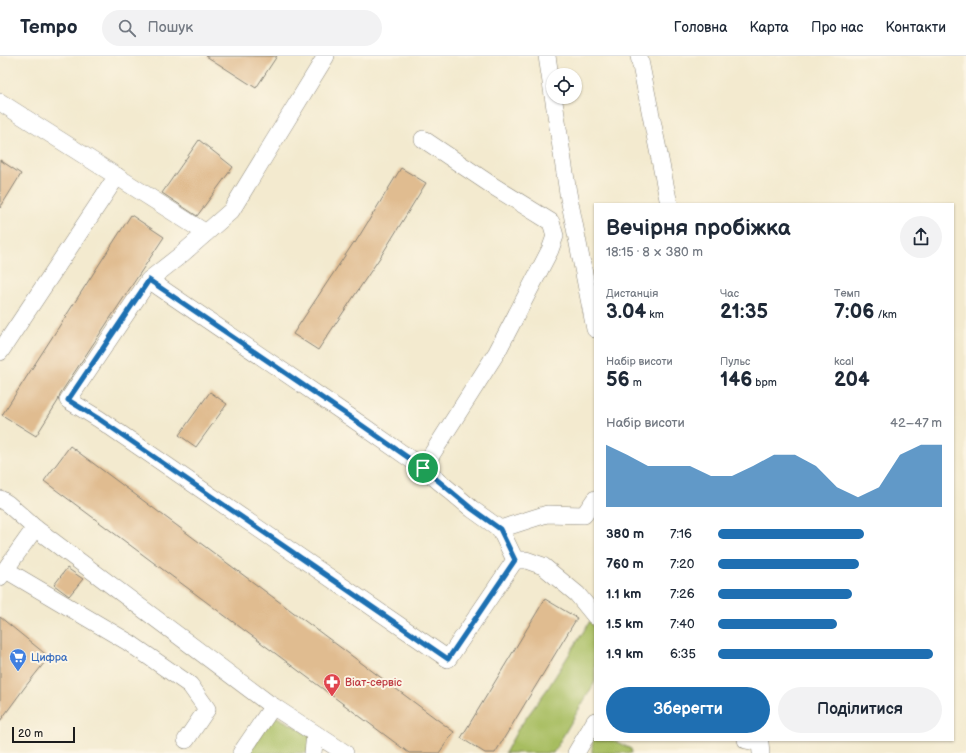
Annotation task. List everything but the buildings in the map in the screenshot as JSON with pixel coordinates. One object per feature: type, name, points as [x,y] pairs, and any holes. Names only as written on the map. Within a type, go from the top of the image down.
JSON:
[{"type":"street","points":[[326,56],[231,212],[149,280],[68,400],[99,419],[448,659],[515,560]]},
{"type":"street","points":[[547,56],[568,193],[594,324]]},
{"type":"street","points":[[640,56],[669,203]]},
{"type":"street","points":[[0,102],[206,233]]},
{"type":"street","points":[[423,139],[493,186],[551,222],[555,236],[550,250],[497,352],[423,468]]},
{"type":"street","points":[[0,352],[117,176]]},
{"type":"street","points":[[149,280],[423,468],[472,509],[500,529],[515,560]]},
{"type":"street","points":[[0,499],[8,504],[35,528],[273,706],[344,753]]},
{"type":"street","points":[[500,529],[548,514],[584,514],[594,500]]},
{"type":"street","points":[[35,528],[3,573],[128,642],[190,685],[207,709],[186,740]]},
{"type":"street","points":[[515,560],[526,560],[543,566],[577,594],[594,615]]},
{"type":"street","points":[[241,753],[273,706]]},
{"type":"street","points":[[576,753],[594,723]]},
{"type":"street","points":[[313,753],[315,734]]},
{"type":"green space","points":[[590,621],[594,627],[594,684],[553,753],[505,753],[518,729],[548,688]]},
{"type":"green space","points":[[273,715],[312,735],[310,753],[246,753]]},
{"type":"green space","points":[[593,734],[594,741],[615,741],[631,749],[632,753],[592,753]]},
{"type":"place","name":"Цифра","points":[[18,672]]},
{"type":"place","name":"Віат-сервіс","points":[[332,697]]},
{"type":"route","points":[[149,280],[423,468],[472,509],[500,529],[515,560],[448,659],[99,419],[68,400],[149,280]]}]
